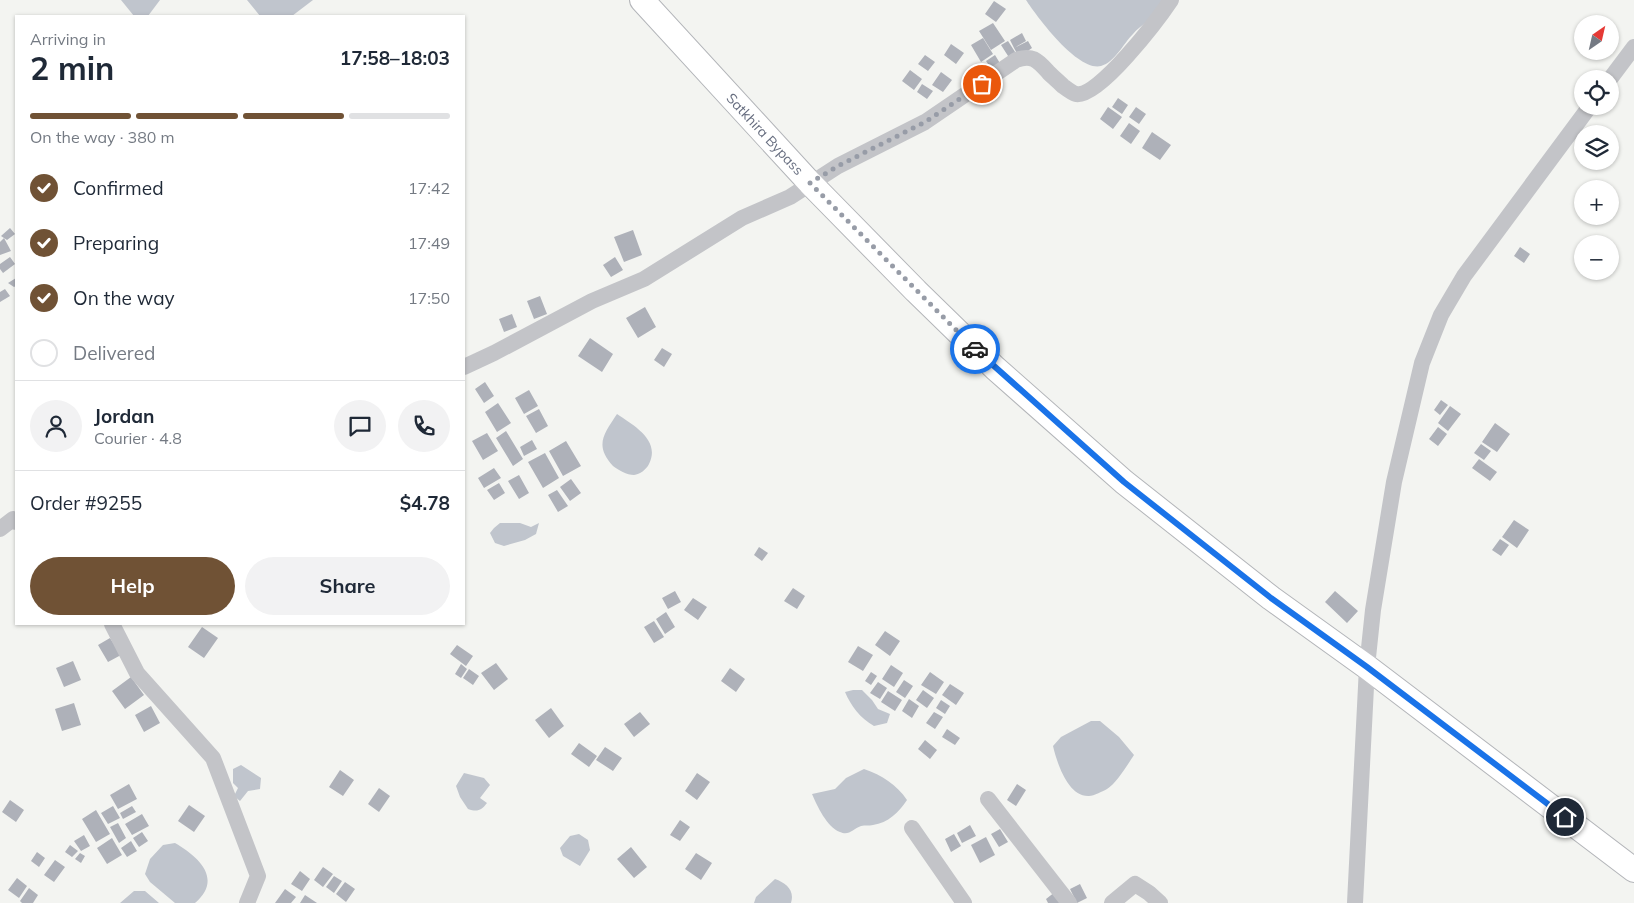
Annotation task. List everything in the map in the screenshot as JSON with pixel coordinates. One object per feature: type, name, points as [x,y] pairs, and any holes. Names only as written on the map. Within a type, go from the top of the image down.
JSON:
[{"type":"highway","name":"Satkhira Bypass","points":[[642,0],[810,183],[995,368],[1124,482],[1271,598],[1367,667],[1634,870]]},
{"type":"street","points":[[465,368],[592,301],[644,279],[742,218],[790,197],[838,166],[925,122],[1016,60],[1023,58],[1034,59],[1042,64],[1068,90],[1076,94],[1082,94],[1100,83],[1115,68],[1152,27],[1171,0]]},
{"type":"street","points":[[1617,70],[1634,47]]},
{"type":"street","points":[[1355,903],[1367,667],[1373,610],[1394,482],[1422,363],[1441,315],[1464,276],[1583,115]]},
{"type":"street","points":[[0,529],[13,518],[15,521]]},
{"type":"street","points":[[113,625],[137,673],[213,758],[258,876],[247,903]]},
{"type":"street","points":[[988,799],[1069,903]]},
{"type":"street","points":[[912,828],[964,903]]},
{"type":"street","points":[[1112,903],[1135,884],[1160,903]]},
{"type":"shaded area","points":[[121,0],[160,0],[149,15],[133,15]]},
{"type":"shaded area","points":[[247,0],[313,0],[293,15],[259,15]]},
{"type":"shaded area","points":[[1026,0],[1163,0],[1115,57],[1101,66],[1092,66],[1081,61],[1059,42]]},
{"type":"shaded area","points":[[617,414],[644,434],[651,448],[652,455],[649,464],[641,473],[628,474],[615,468],[604,452],[602,446],[605,434]]},
{"type":"shaded area","points":[[500,523],[520,523],[531,527],[539,523],[536,534],[525,540],[504,546],[495,543],[490,533]]},
{"type":"shaded area","points":[[862,690],[878,709],[890,714],[887,723],[874,726],[860,715],[845,692]]},
{"type":"shaded area","points":[[1091,721],[1100,721],[1119,737],[1134,755],[1114,783],[1107,789],[1089,796],[1082,795],[1069,785],[1057,761],[1053,746],[1061,737]]},
{"type":"shaded area","points":[[241,765],[261,778],[260,789],[248,791],[240,801],[234,796],[238,788],[233,783],[233,769]]},
{"type":"shaded area","points":[[864,769],[889,781],[907,800],[897,813],[884,822],[861,826],[848,833],[840,832],[827,821],[812,794],[835,789],[846,778]]},
{"type":"shaded area","points":[[464,773],[484,778],[490,785],[480,798],[487,803],[479,810],[468,809],[460,797],[456,786]]},
{"type":"shaded area","points":[[579,834],[588,840],[590,850],[580,866],[563,856],[560,848],[570,836]]},
{"type":"shaded area","points":[[175,843],[199,862],[207,877],[207,885],[203,894],[195,903],[175,903],[150,882],[145,874],[150,859],[163,845]]},
{"type":"shaded area","points":[[775,879],[783,883],[791,891],[791,903],[754,903],[756,897]]},
{"type":"shaded area","points":[[134,891],[145,891],[159,903],[120,903]]},
{"type":"building","points":[[994,1],[1006,9],[996,22],[985,14]]},
{"type":"building","points":[[993,23],[1005,41],[991,50],[979,31]]},
{"type":"building","points":[[1022,33],[1026,41],[1014,48],[1010,40]]},
{"type":"building","points":[[983,38],[993,54],[981,62],[971,45]]},
{"type":"building","points":[[1008,41],[1017,55],[1010,59],[1001,45]]},
{"type":"building","points":[[1028,41],[1032,48],[1019,57],[1014,48]]},
{"type":"building","points":[[951,44],[964,53],[956,64],[944,55]]},
{"type":"building","points":[[925,55],[935,62],[928,71],[918,64]]},
{"type":"building","points":[[995,55],[1001,65],[993,71],[986,61]]},
{"type":"building","points":[[910,70],[922,79],[914,90],[902,81]]},
{"type":"building","points":[[941,72],[952,80],[943,92],[932,85]]},
{"type":"building","points":[[922,84],[933,91],[927,99],[917,92]]},
{"type":"building","points":[[1118,98],[1128,105],[1122,114],[1112,107]]},
{"type":"building","points":[[1108,107],[1122,117],[1113,129],[1100,119]]},
{"type":"building","points":[[1136,107],[1146,114],[1139,124],[1129,117]]},
{"type":"building","points":[[1129,123],[1140,131],[1131,144],[1120,136]]},
{"type":"building","points":[[1152,132],[1171,145],[1160,160],[1142,148]]},
{"type":"building","points":[[10,228],[15,234],[7,240],[1,236]]},
{"type":"building","points":[[633,230],[642,255],[624,262],[614,237]]},
{"type":"building","points":[[4,238],[11,251],[0,255],[0,242]]},
{"type":"building","points":[[1520,247],[1530,254],[1524,263],[1514,256]]},
{"type":"building","points":[[10,257],[15,264],[3,273],[0,269],[0,264]]},
{"type":"building","points":[[615,257],[623,270],[611,277],[603,265]]},
{"type":"building","points":[[15,279],[15,286],[8,283]]},
{"type":"building","points":[[5,289],[10,296],[0,302],[0,292]]},
{"type":"building","points":[[540,296],[547,314],[534,319],[527,301]]},
{"type":"building","points":[[645,307],[656,327],[638,338],[626,318]]},
{"type":"building","points":[[512,314],[517,327],[504,332],[499,319]]},
{"type":"building","points":[[590,338],[613,354],[602,372],[578,356]]},
{"type":"building","points":[[662,348],[672,354],[664,367],[654,360]]},
{"type":"building","points":[[485,382],[494,396],[484,403],[475,389]]},
{"type":"building","points":[[529,390],[538,406],[524,414],[515,398]]},
{"type":"building","points":[[1441,400],[1448,405],[1440,415],[1434,410]]},
{"type":"building","points":[[498,403],[511,423],[497,432],[485,412]]},
{"type":"building","points":[[1450,406],[1461,414],[1448,431],[1438,423]]},
{"type":"building","points":[[539,409],[548,426],[536,433],[526,416]]},
{"type":"building","points":[[1495,423],[1510,434],[1497,452],[1482,442]]},
{"type":"building","points":[[1438,427],[1447,434],[1438,446],[1429,439]]},
{"type":"building","points":[[506,431],[523,459],[513,466],[496,438]]},
{"type":"building","points":[[487,433],[498,451],[483,460],[472,441]]},
{"type":"building","points":[[532,440],[537,449],[524,456],[520,447]]},
{"type":"building","points":[[566,441],[581,466],[563,476],[549,451]]},
{"type":"building","points":[[1481,444],[1491,451],[1484,460],[1474,453]]},
{"type":"building","points":[[545,453],[559,478],[543,488],[528,462]]},
{"type":"building","points":[[1479,459],[1497,472],[1490,481],[1472,468]]},
{"type":"building","points":[[494,468],[501,478],[484,488],[478,478]]},
{"type":"building","points":[[519,475],[529,493],[519,499],[508,481]]},
{"type":"building","points":[[571,479],[581,493],[570,501],[560,487]]},
{"type":"building","points":[[499,483],[505,493],[494,500],[487,490]]},
{"type":"building","points":[[557,490],[568,506],[558,512],[548,495]]},
{"type":"building","points":[[1514,520],[1529,530],[1517,548],[1502,537]]},
{"type":"building","points":[[1500,539],[1509,545],[1501,556],[1492,550]]},
{"type":"building","points":[[759,547],[768,553],[762,561],[754,555]]},
{"type":"building","points":[[793,588],[805,596],[797,609],[784,601]]},
{"type":"building","points":[[675,591],[681,602],[668,609],[662,598]]},
{"type":"building","points":[[1335,591],[1358,611],[1347,623],[1325,602]]},
{"type":"building","points":[[693,598],[707,607],[698,620],[684,610]]},
{"type":"building","points":[[666,612],[675,627],[665,634],[656,619]]},
{"type":"building","points":[[654,621],[664,637],[654,643],[644,627]]},
{"type":"building","points":[[202,627],[218,638],[204,658],[188,647]]},
{"type":"building","points":[[885,631],[900,641],[890,656],[875,645]]},
{"type":"building","points":[[110,638],[121,655],[108,662],[98,645]]},
{"type":"building","points":[[457,645],[473,656],[466,666],[450,654]]},
{"type":"building","points":[[858,646],[873,655],[863,671],[848,662]]},
{"type":"building","points":[[73,661],[81,680],[64,687],[56,668]]},
{"type":"building","points":[[496,663],[508,679],[494,690],[481,673]]},
{"type":"building","points":[[461,664],[467,669],[461,678],[455,674]]},
{"type":"building","points":[[891,665],[903,673],[894,687],[882,679]]},
{"type":"building","points":[[730,668],[745,679],[736,692],[721,681]]},
{"type":"building","points":[[469,669],[479,676],[473,685],[463,678]]},
{"type":"building","points":[[871,672],[877,676],[871,685],[865,681]]},
{"type":"building","points":[[930,672],[944,682],[936,694],[921,685]]},
{"type":"building","points":[[131,677],[144,695],[125,709],[112,691]]},
{"type":"building","points":[[904,680],[913,686],[905,698],[896,692]]},
{"type":"building","points":[[878,682],[887,688],[880,699],[870,693]]},
{"type":"building","points":[[950,684],[964,693],[956,705],[942,695]]},
{"type":"building","points":[[923,690],[934,698],[927,708],[916,700]]},
{"type":"building","points":[[888,691],[902,700],[895,711],[881,702]]},
{"type":"building","points":[[909,699],[919,706],[912,718],[902,711]]},
{"type":"building","points":[[941,700],[950,706],[945,714],[936,708]]},
{"type":"building","points":[[74,703],[81,725],[62,731],[55,709]]},
{"type":"building","points":[[151,706],[160,723],[144,732],[135,715]]},
{"type":"building","points":[[551,708],[564,726],[549,738],[535,720]]},
{"type":"building","points":[[640,712],[650,724],[634,737],[624,724]]},
{"type":"building","points":[[934,712],[943,717],[935,729],[926,723]]},
{"type":"building","points":[[947,729],[960,738],[955,745],[942,737]]},
{"type":"building","points":[[925,740],[937,750],[930,759],[918,749]]},
{"type":"building","points":[[579,743],[597,756],[589,767],[571,754]]},
{"type":"building","points":[[605,747],[622,758],[613,771],[596,760]]},
{"type":"building","points":[[340,770],[354,780],[343,796],[329,787]]},
{"type":"building","points":[[697,773],[710,782],[697,800],[685,791]]},
{"type":"building","points":[[129,784],[137,799],[118,809],[110,795]]},
{"type":"building","points":[[1017,784],[1026,790],[1016,806],[1007,800]]},
{"type":"building","points":[[379,788],[390,796],[379,812],[368,804]]},
{"type":"building","points":[[10,800],[24,810],[16,822],[2,812]]},
{"type":"building","points":[[189,805],[205,816],[194,832],[178,821]]},
{"type":"building","points":[[113,806],[120,818],[108,824],[101,813]]},
{"type":"building","points":[[132,806],[136,812],[123,819],[120,813]]},
{"type":"building","points":[[96,810],[110,834],[96,842],[82,819]]},
{"type":"building","points":[[142,814],[149,826],[132,835],[125,824]]},
{"type":"building","points":[[680,820],[690,827],[680,841],[670,835]]},
{"type":"building","points":[[118,823],[126,838],[119,843],[110,827]]},
{"type":"building","points":[[970,825],[976,836],[962,843],[957,833]]},
{"type":"building","points":[[1000,829],[1008,842],[999,847],[991,834]]},
{"type":"building","points":[[142,832],[148,841],[139,847],[133,838]]},
{"type":"building","points":[[954,834],[961,846],[951,852],[945,839]]},
{"type":"building","points":[[84,835],[90,846],[81,851],[74,841]]},
{"type":"building","points":[[986,837],[995,855],[980,863],[971,845]]},
{"type":"building","points":[[112,838],[122,855],[107,864],[97,848]]},
{"type":"building","points":[[131,841],[137,851],[127,857],[121,848]]},
{"type":"building","points":[[70,845],[78,851],[72,857],[65,852]]},
{"type":"building","points":[[631,847],[647,867],[634,878],[617,859]]},
{"type":"building","points":[[37,852],[45,858],[39,867],[31,861]]},
{"type":"building","points":[[80,853],[85,856],[81,863],[75,859]]},
{"type":"building","points":[[696,853],[712,863],[701,880],[685,869]]},
{"type":"building","points":[[55,860],[65,867],[54,882],[44,875]]},
{"type":"building","points":[[323,867],[333,874],[323,887],[314,880]]},
{"type":"building","points":[[300,871],[310,879],[302,891],[291,884]]},
{"type":"building","points":[[334,876],[342,881],[334,893],[326,887]]},
{"type":"building","points":[[17,878],[27,886],[19,898],[8,890]]},
{"type":"building","points":[[345,882],[355,889],[346,902],[336,894]]},
{"type":"building","points":[[1080,884],[1087,898],[1077,903],[1070,889]]},
{"type":"building","points":[[29,888],[38,895],[33,903],[22,903],[20,901]]},
{"type":"building","points":[[285,889],[296,897],[291,903],[275,903]]},
{"type":"building","points":[[1055,892],[1064,903],[1048,903],[1046,899]]},
{"type":"building","points":[[305,895],[317,903],[300,903]]},
{"type":"way so far","points":[[975,349],[810,183],[838,166],[925,122],[982,84]]},
{"type":"route","points":[[975,349],[1124,482],[1271,598],[1367,667],[1565,817]]}]
